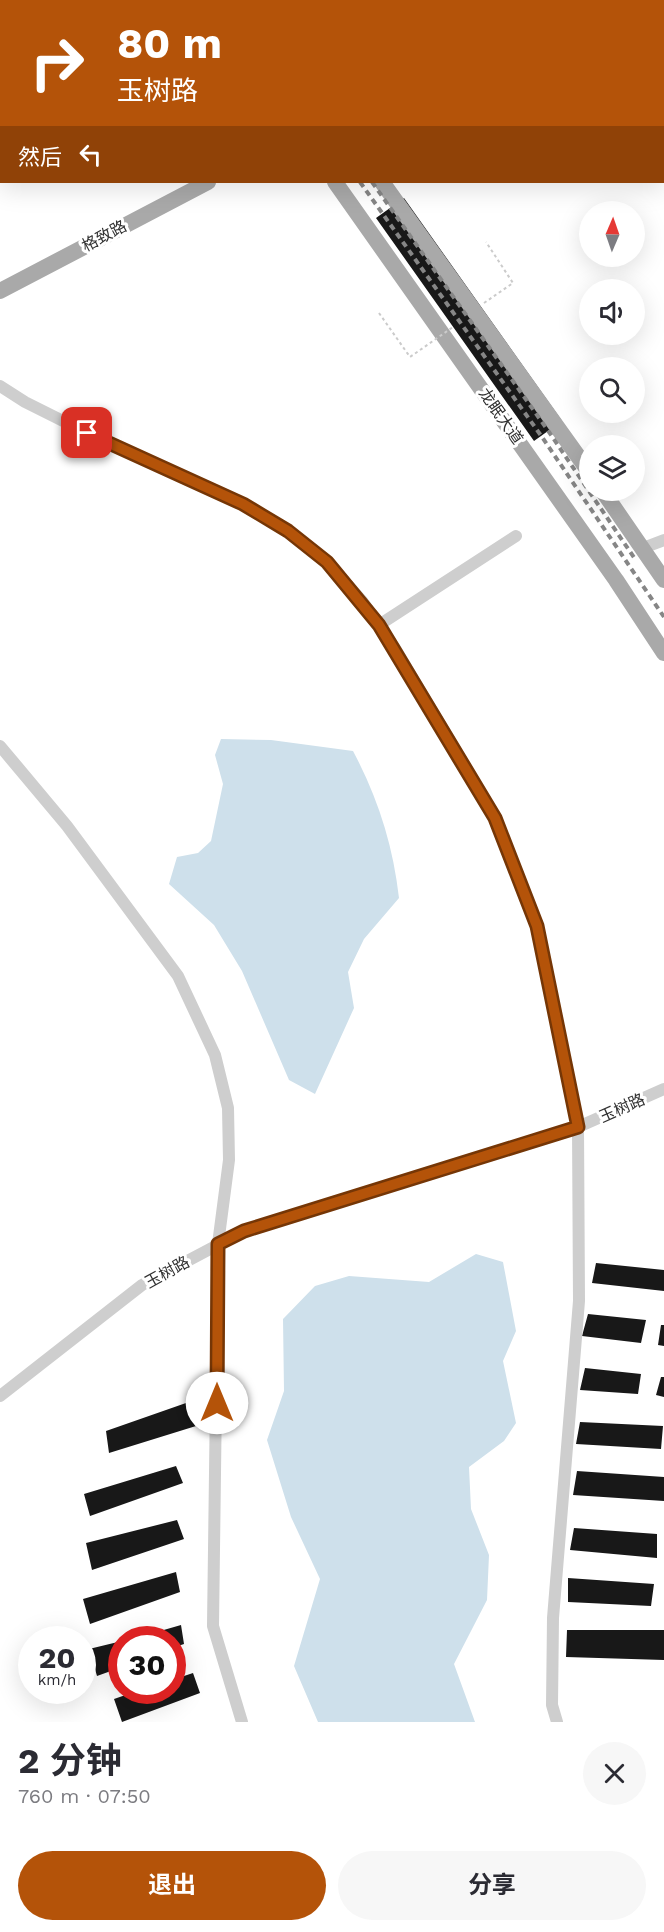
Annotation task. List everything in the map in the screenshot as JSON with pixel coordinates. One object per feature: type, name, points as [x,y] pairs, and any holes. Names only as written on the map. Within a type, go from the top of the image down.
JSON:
[{"type":"main road","name":"格致路","points":[[0,291],[206,183]]},
{"type":"main road","name":"龙眠大道","points":[[337,183],[616,580],[664,652]]},
{"type":"main road","points":[[383,183],[579,458]]},
{"type":"main road","points":[[610,501],[664,580]]},
{"type":"street","points":[[0,386],[25,402],[87,433],[243,504],[288,531],[327,562],[379,625],[495,818],[537,926],[578,1127],[579,1301],[553,1618],[552,1705],[557,1722]]},
{"type":"street","points":[[379,625],[516,536]]},
{"type":"street","points":[[643,549],[664,540]]},
{"type":"street","points":[[0,746],[67,826],[178,976],[214,1055],[228,1108],[228,1160],[218,1244],[213,1626],[242,1722]]},
{"type":"street","name":"玉树路","points":[[0,1396],[142,1285],[244,1231],[578,1127],[664,1089]]},
{"type":"path","points":[[480,305],[513,283],[486,242]]},
{"type":"path","points":[[379,313],[410,357],[453,327]]},
{"type":"water","points":[[221,739],[271,740],[353,751],[377,804],[393,859],[399,898],[364,939],[348,972],[354,1008],[315,1094],[289,1080],[242,971],[214,925],[169,884],[177,857],[198,853],[211,841],[223,784],[215,755]]},
{"type":"water","points":[[476,1254],[503,1262],[516,1331],[503,1361],[516,1423],[504,1441],[469,1467],[471,1509],[489,1555],[487,1600],[454,1664],[475,1722],[318,1722],[294,1666],[320,1579],[291,1517],[267,1440],[284,1391],[283,1319],[315,1286],[349,1276],[429,1282]]},
{"type":"building","points":[[404,198],[562,421],[534,441],[376,218]]},
{"type":"building","points":[[596,1263],[664,1270],[664,1291],[592,1283]]},
{"type":"building","points":[[588,1314],[646,1320],[641,1343],[582,1336]]},
{"type":"building","points":[[661,1325],[664,1325],[664,1346],[658,1345]]},
{"type":"building","points":[[585,1368],[641,1374],[638,1394],[580,1390]]},
{"type":"building","points":[[661,1377],[664,1377],[664,1397],[656,1395]]},
{"type":"building","points":[[186,1403],[196,1426],[109,1453],[106,1431]]},
{"type":"building","points":[[580,1422],[663,1426],[661,1449],[576,1444]]},
{"type":"building","points":[[176,1466],[183,1483],[90,1516],[84,1494]]},
{"type":"building","points":[[577,1471],[664,1477],[664,1501],[573,1495]]},
{"type":"building","points":[[177,1520],[184,1539],[92,1570],[86,1543]]},
{"type":"building","points":[[574,1528],[657,1534],[657,1558],[570,1550]]},
{"type":"building","points":[[176,1572],[180,1592],[90,1624],[83,1599]]},
{"type":"building","points":[[568,1578],[654,1584],[651,1606],[568,1602]]},
{"type":"building","points":[[567,1630],[664,1630],[664,1660],[566,1657]]},
{"type":"building","points":[[108,1644],[108,1672],[97,1676],[96,1673],[96,1647]]},
{"type":"building","points":[[193,1673],[200,1693],[186,1698],[186,1675]]},
{"type":"building","points":[[116,1704],[170,1704],[122,1722]]},
{"type":"railway","points":[[361,183],[542,437],[664,617]]},
{"type":"railway","points":[[373,183],[549,432],[635,559]]},
{"type":"route","points":[[87,433],[243,504],[288,531],[327,562],[362,601],[379,625],[495,818],[537,926],[578,1127],[379,1191],[244,1231],[218,1244],[217,1403]]}]
